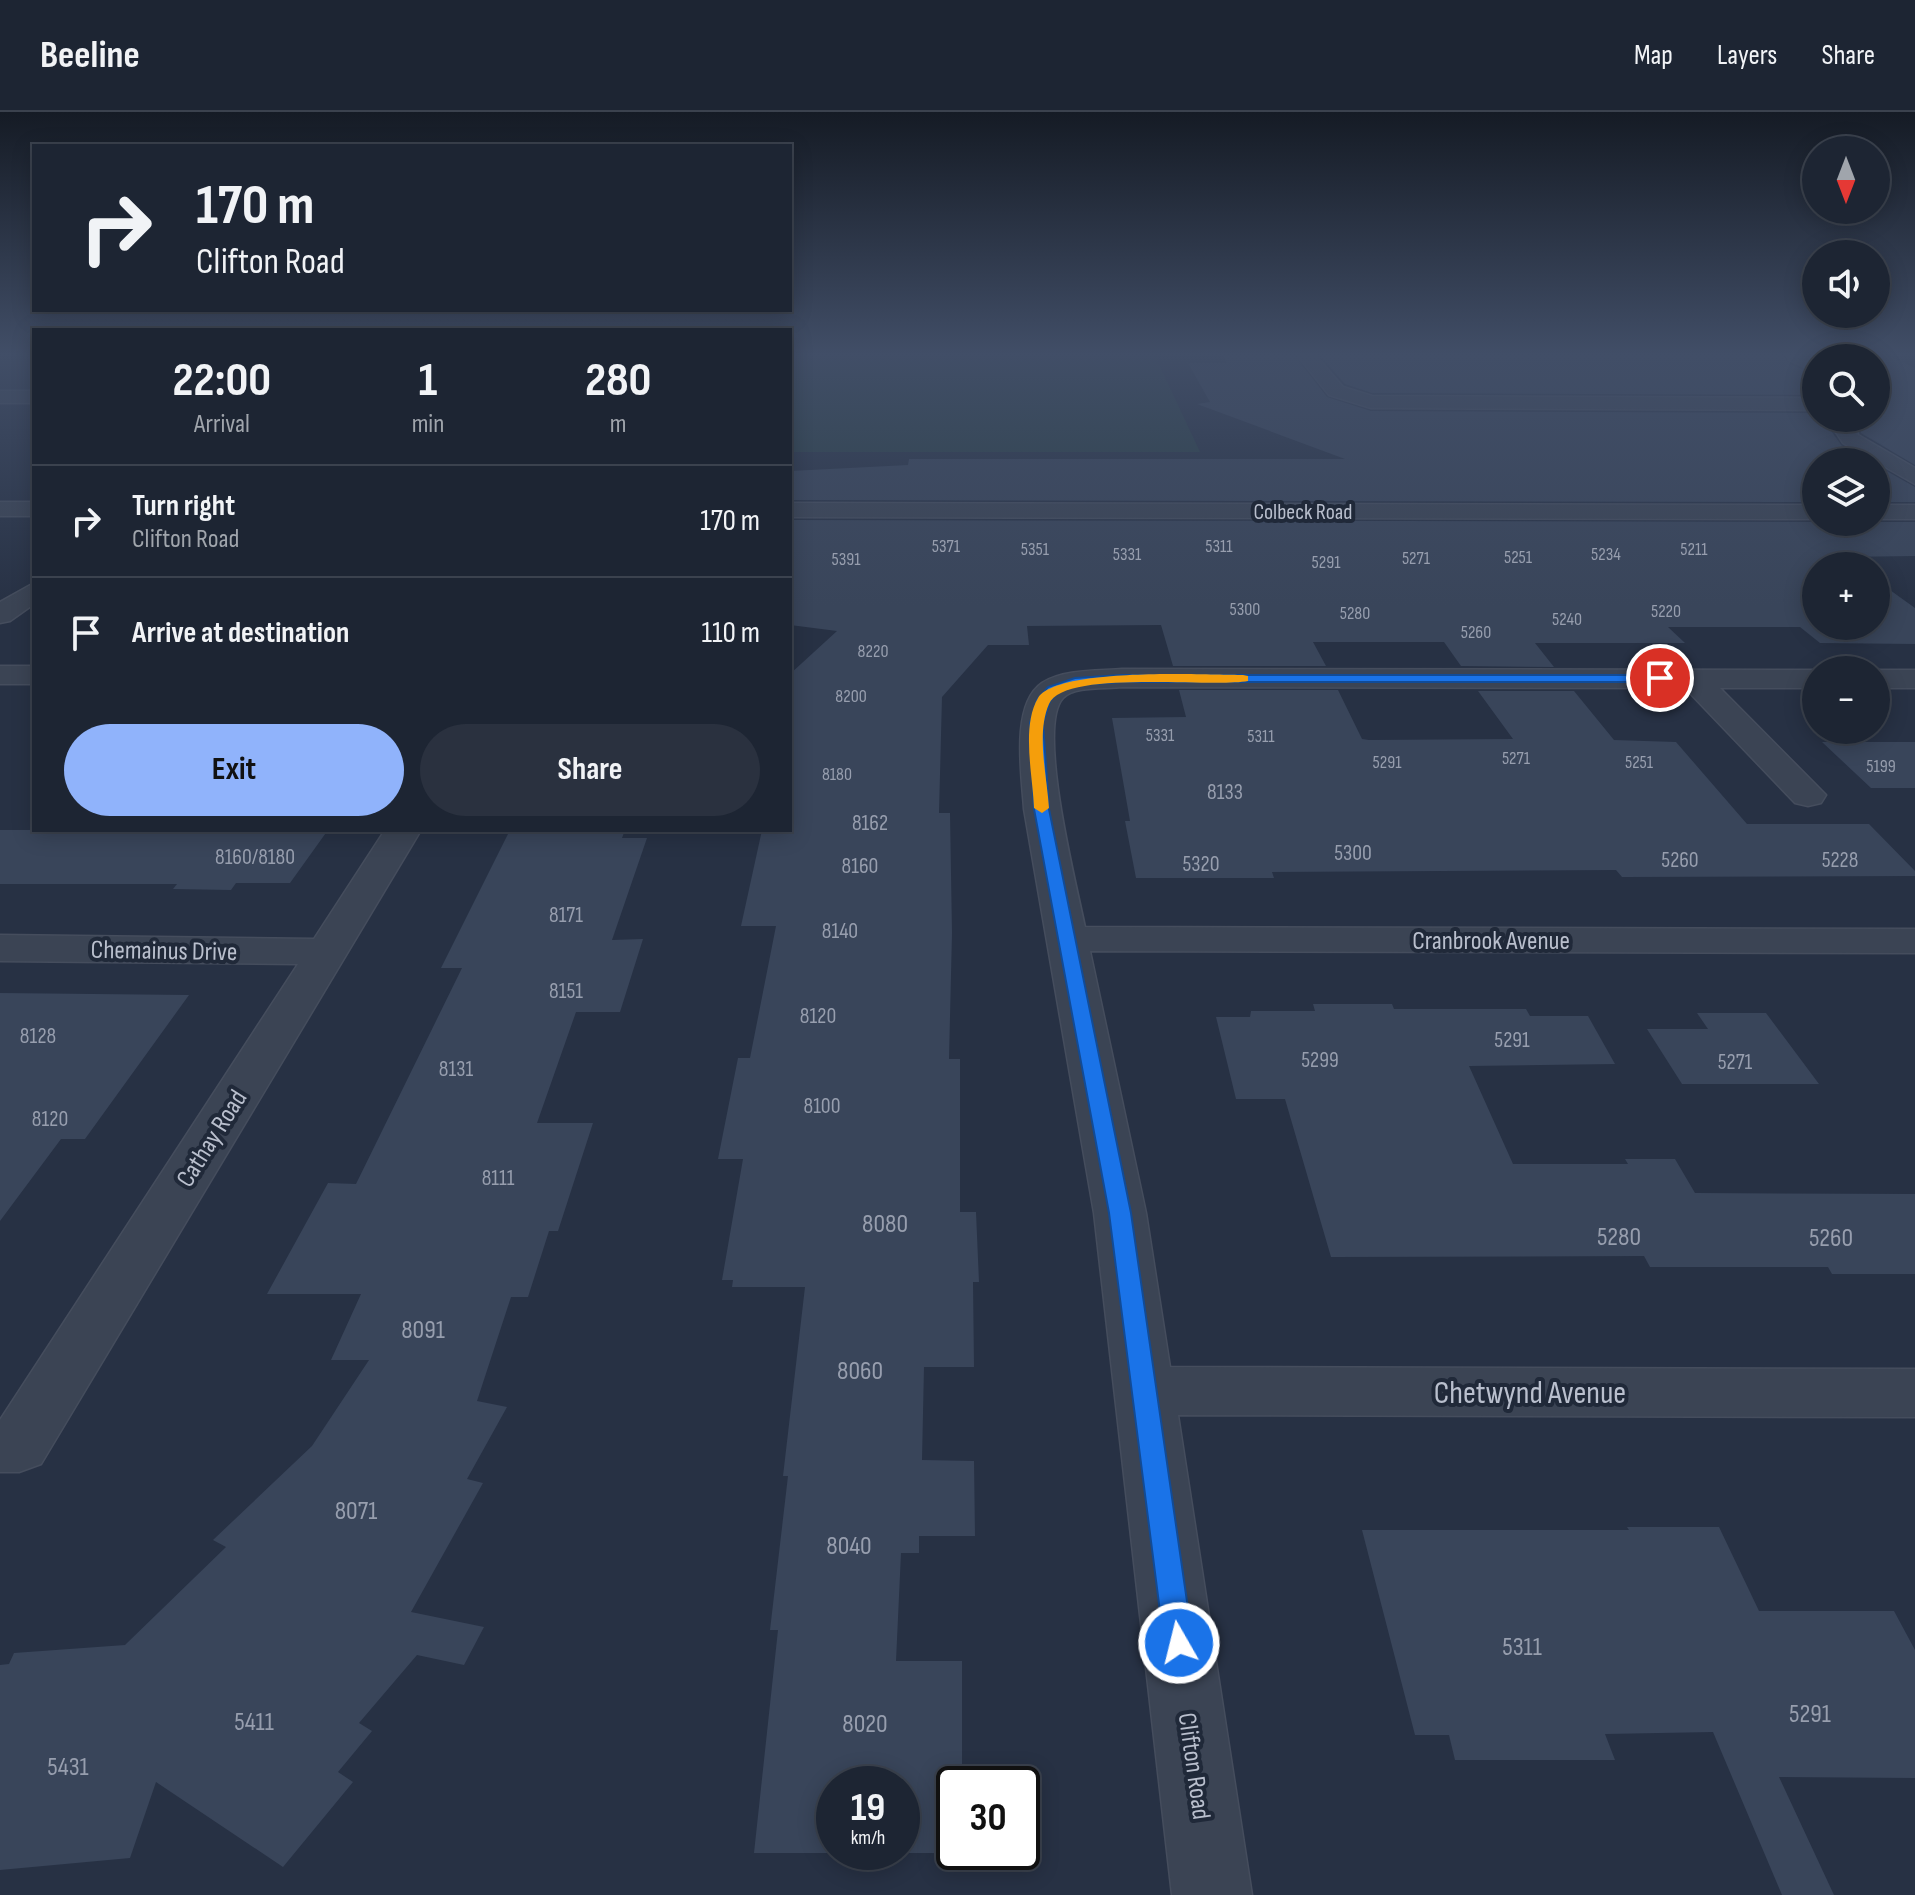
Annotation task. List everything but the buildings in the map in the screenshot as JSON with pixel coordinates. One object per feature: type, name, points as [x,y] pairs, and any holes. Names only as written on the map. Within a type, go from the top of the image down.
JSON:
[{"type":"street","points":[[1850,439],[1915,477]]},
{"type":"street","points":[[0,509],[32,509]]},
{"type":"street","name":"Colbeck Road","points":[[792,510],[1802,512]]},
{"type":"street","points":[[1890,512],[1915,512]]},
{"type":"street","points":[[0,615],[32,592]]},
{"type":"street","points":[[0,675],[32,675]]},
{"type":"street","name":"Clifton Road","points":[[1212,1895],[1120,1213],[1042,809],[1037,723],[1044,700],[1061,686],[1122,678],[1802,679]]},
{"type":"street","points":[[1692,678],[1808,795]]},
{"type":"street","points":[[1890,679],[1915,679]]},
{"type":"street","name":"Cathay Road","points":[[9,1446],[328,952],[402,832]]},
{"type":"street","name":"Cranbrook Avenue","points":[[1067,939],[1915,941]]},
{"type":"street","name":"Chemainus Drive","points":[[0,948],[328,952]]},
{"type":"street","name":"Chetwynd Avenue","points":[[1145,1391],[1915,1393]]},
{"type":"green space","points":[[792,439],[1194,439],[1200,452],[792,452]]},
{"type":"slow traffic","points":[[1042,808],[1037,723],[1039,711],[1052,690],[1075,682],[1122,678],[1243,678]]},
{"type":"route","points":[[1179,1643],[1120,1213],[1042,809],[1037,723],[1044,700],[1052,690],[1075,682],[1122,678],[1660,678]]}]
